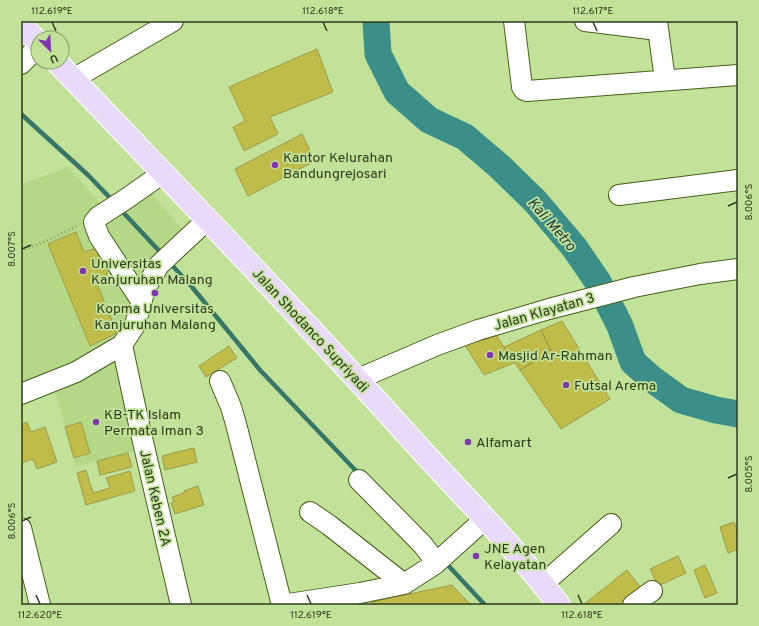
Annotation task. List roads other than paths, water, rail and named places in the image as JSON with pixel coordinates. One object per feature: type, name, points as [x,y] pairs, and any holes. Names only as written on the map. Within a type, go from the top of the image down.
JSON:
[{"type":"main road","points":[[21,25],[30,34]]},
{"type":"main road","name":"Jalan Shodanco Supriyadi","points":[[65,70],[358,379],[543,584],[558,605]]},
{"type":"street","points":[[73,79],[173,21]]},
{"type":"street","points":[[514,21],[522,87],[527,91],[738,76]]},
{"type":"street","points":[[585,21],[657,25],[665,80]]},
{"type":"street","points":[[21,64],[30,54]]},
{"type":"street","points":[[142,302],[99,236],[94,222],[101,215],[163,173]]},
{"type":"street","points":[[619,195],[738,180]]},
{"type":"street","points":[[21,394],[76,372],[122,345],[135,325],[146,289],[165,259],[207,220]]},
{"type":"street","name":"Jalan Klayatan 3","points":[[358,379],[437,345],[484,328],[549,309],[634,287],[700,274],[738,269]]},
{"type":"street","name":"Jalan Keben 2A","points":[[122,345],[181,605]]},
{"type":"street","points":[[220,381],[231,407],[236,424],[282,605],[361,599],[404,584],[441,559],[485,519]]},
{"type":"street","points":[[359,480],[429,552],[441,559]]},
{"type":"street","points":[[310,512],[329,525],[404,584]]},
{"type":"street","points":[[543,584],[611,524]]},
{"type":"street","points":[[21,528],[40,605]]},
{"type":"street","points":[[633,605],[652,591]]},
{"type":"waterway","name":"Kali Metro","points":[[376,21],[378,54],[397,92],[429,120],[465,137],[499,166],[535,201],[574,247],[598,282],[620,326],[633,362],[652,379],[681,400],[716,410],[738,414]]},
{"type":"waterway","points":[[21,114],[88,175],[113,201]]},
{"type":"waterway","points":[[120,209],[163,255]]},
{"type":"waterway","points":[[169,262],[192,287],[260,370],[359,474]]},
{"type":"waterway","points":[[445,562],[485,605]]},
{"type":"place","name":"Kantor Kelurahan Bandungrejosari","points":[[275,165]]},
{"type":"place","name":"Universitas Kanjuruhan Malang","points":[[83,271]]},
{"type":"place","name":"Kopma Universitas Kanjuruhan Malang","points":[[155,293]]},
{"type":"place","name":"Masjid Ar-Rahman","points":[[490,355]]},
{"type":"place","name":"Futsal Arema","points":[[566,385]]},
{"type":"place","name":"KB-TK Islam Permata Iman 3","points":[[96,422]]},
{"type":"place","name":"Alfamart","points":[[468,442]]},
{"type":"place","name":"JNE Agen Kelayatan","points":[[476,556]]}]
